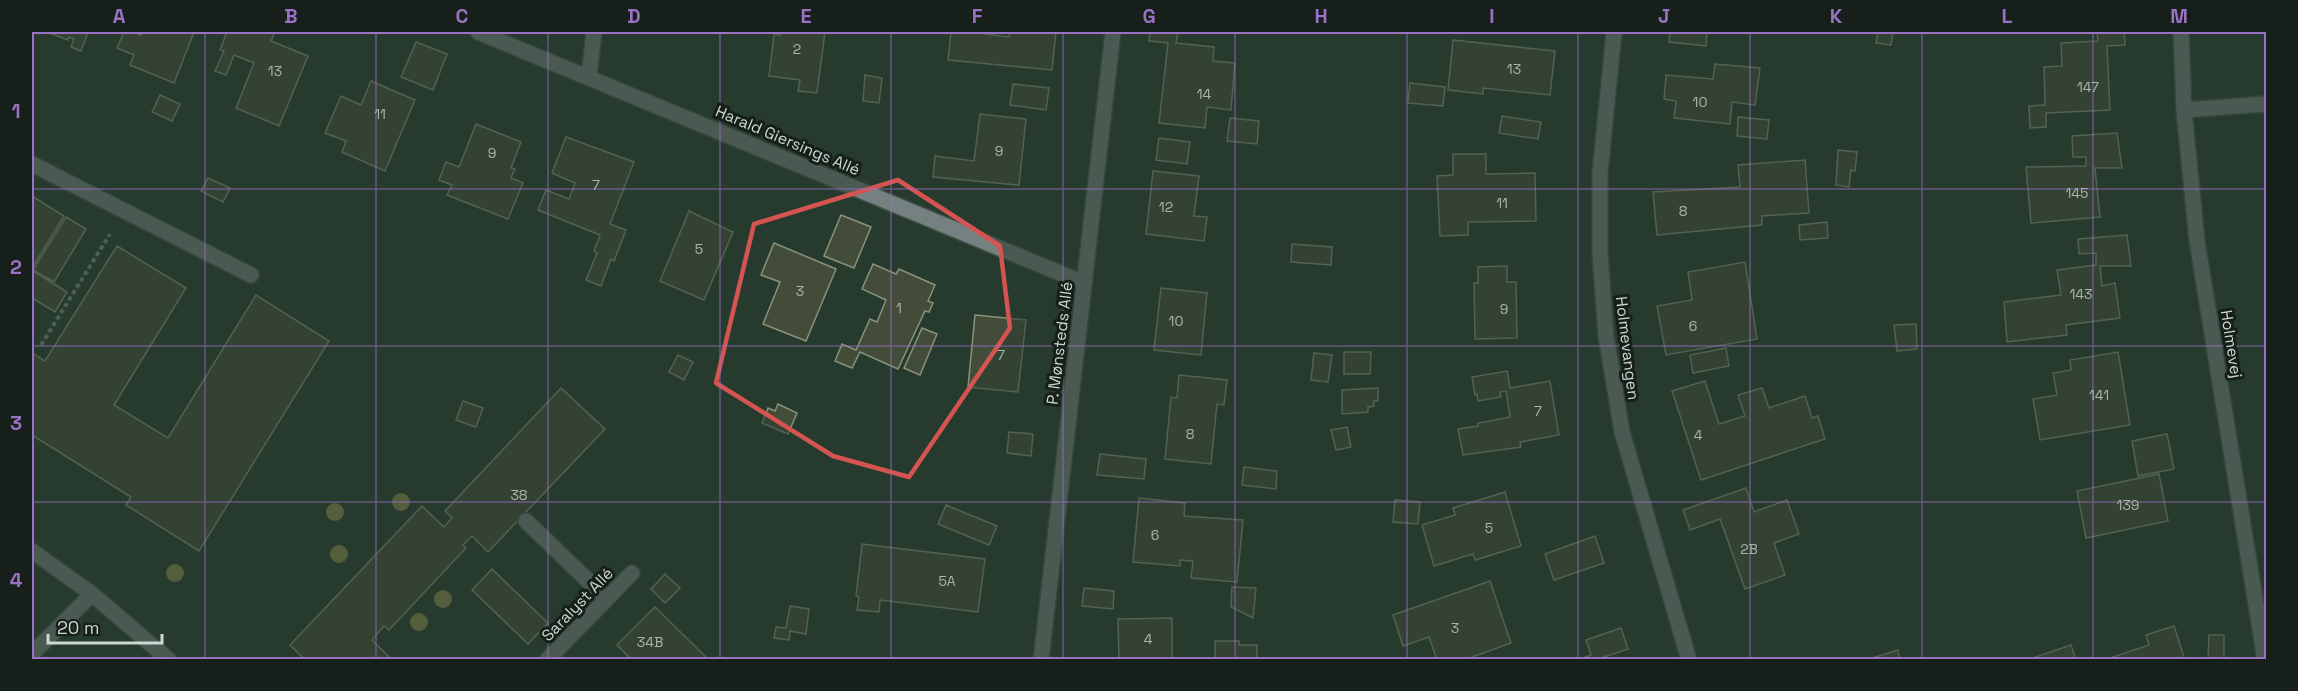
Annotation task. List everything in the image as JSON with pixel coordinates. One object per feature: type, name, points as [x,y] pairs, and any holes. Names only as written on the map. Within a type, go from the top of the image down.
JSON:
[{"type":"street","name":"Harald Giersings Allé","points":[[478,32],[1084,283]]},
{"type":"street","points":[[589,77],[594,32]]},
{"type":"street","name":"P. Mønsteds Allé","points":[[1041,660],[1113,32]]},
{"type":"street","name":"Holmevangen","points":[[1614,32],[1600,173],[1600,253],[1606,336],[1622,432],[1689,660]]},
{"type":"street","name":"Holmevej","points":[[2181,32],[2184,110],[2197,242],[2265,660]]},
{"type":"street","points":[[2184,110],[2266,104]]},
{"type":"street","points":[[32,165],[251,275]]},
{"type":"street","points":[[526,521],[606,598]]},
{"type":"street","points":[[32,551],[92,594],[169,660]]},
{"type":"street","name":"Saralyst Allé","points":[[548,660],[632,573]]},
{"type":"street","points":[[32,654],[92,594]]},
{"type":"path","points":[[41,345],[125,211]]},
{"type":"highlighted area","points":[[898,180],[1000,246],[1010,328],[909,477],[833,456],[716,383],[754,224]]},
{"type":"building","points":[[47,32],[88,32],[81,51],[71,47],[74,39],[69,37],[68,40]]},
{"type":"building","points":[[124,32],[141,35],[143,32],[194,32],[174,83],[130,65],[134,55],[117,48]]},
{"type":"building","points":[[227,32],[275,32],[271,41],[308,56],[279,126],[236,108],[254,63],[234,55],[226,75],[215,71],[224,51],[220,50]]},
{"type":"building","points":[[780,32],[825,32],[817,93],[798,91],[800,80],[769,76],[774,34],[780,35]]},
{"type":"building","points":[[951,32],[1009,37],[1010,32],[1056,32],[1052,70],[948,60]]},
{"type":"building","points":[[1150,32],[1178,32],[1176,43],[1214,47],[1213,61],[1235,63],[1231,110],[1207,107],[1205,128],[1159,123],[1168,43],[1149,41]]},
{"type":"building","points":[[1670,32],[1707,32],[1706,46],[1669,42]]},
{"type":"building","points":[[1878,32],[1893,32],[1891,45],[1876,43]]},
{"type":"building","points":[[2097,32],[2124,32],[2125,45],[2107,46],[2110,110],[2046,113],[2046,127],[2030,128],[2029,106],[2045,105],[2044,67],[2062,66],[2061,43],[2098,41]]},
{"type":"building","points":[[1453,40],[1555,51],[1550,95],[1483,88],[1483,94],[1448,90]]},
{"type":"building","points":[[416,42],[447,54],[433,90],[401,77]]},
{"type":"building","points":[[1715,64],[1760,68],[1755,105],[1732,102],[1730,124],[1674,118],[1676,101],[1664,99],[1666,75],[1713,79]]},
{"type":"building","points":[[865,75],[882,78],[879,103],[863,101]]},
{"type":"building","points":[[371,81],[415,100],[385,171],[342,152],[346,141],[325,133],[341,96],[361,105]]},
{"type":"building","points":[[1410,83],[1445,87],[1443,106],[1408,103]]},
{"type":"building","points":[[1013,84],[1049,88],[1046,110],[1010,105]]},
{"type":"building","points":[[160,95],[180,104],[172,121],[152,112]]},
{"type":"building","points":[[980,114],[1026,119],[1019,185],[933,177],[935,156],[974,161]]},
{"type":"building","points":[[1502,116],[1541,122],[1538,139],[1499,133]]},
{"type":"building","points":[[1738,117],[1769,120],[1767,139],[1737,136]]},
{"type":"building","points":[[1230,118],[1259,121],[1257,144],[1227,141]]},
{"type":"building","points":[[476,124],[521,142],[511,168],[515,169],[511,178],[523,183],[508,219],[447,195],[452,185],[439,180],[446,162],[459,167]]},
{"type":"building","points":[[2117,133],[2122,168],[2095,168],[2100,217],[2031,223],[2026,167],[2086,166],[2086,157],[2073,157],[2072,136]]},
{"type":"building","points":[[566,137],[634,162],[610,224],[626,230],[614,261],[611,259],[601,286],[586,280],[597,253],[594,251],[600,235],[538,210],[546,190],[569,199],[575,183],[552,173]]},
{"type":"building","points":[[1159,138],[1190,142],[1187,164],[1156,160]]},
{"type":"building","points":[[1838,150],[1857,152],[1855,171],[1851,170],[1849,187],[1836,185]]},
{"type":"building","points":[[1453,154],[1486,154],[1486,174],[1535,173],[1536,221],[1468,222],[1468,235],[1440,236],[1437,176],[1453,175]]},
{"type":"building","points":[[1805,160],[1809,213],[1762,216],[1762,225],[1657,235],[1653,192],[1740,187],[1738,165]]},
{"type":"building","points":[[1153,171],[1199,176],[1194,216],[1207,217],[1204,241],[1146,234]]},
{"type":"building","points":[[208,178],[230,188],[223,202],[201,191]]},
{"type":"building","points":[[32,196],[64,216],[32,268]]},
{"type":"building","points":[[689,211],[733,232],[704,300],[660,281]]},
{"type":"building","points":[[841,215],[871,227],[854,268],[824,256]]},
{"type":"building","points":[[66,217],[86,229],[54,282],[33,270]]},
{"type":"building","points":[[1827,222],[1828,238],[1800,240],[1799,225]]},
{"type":"building","points":[[2127,235],[2131,266],[2100,266],[2102,286],[2115,283],[2120,318],[2066,325],[2067,335],[2007,342],[2004,302],[2061,295],[2057,270],[2096,265],[2096,253],[2079,254],[2078,239]]},
{"type":"building","points":[[774,243],[836,269],[806,341],[763,324],[780,282],[761,275]]},
{"type":"building","points":[[1292,244],[1332,247],[1331,265],[1291,262]]},
{"type":"building","points":[[117,246],[186,288],[114,405],[168,438],[256,295],[329,341],[199,551],[126,505],[131,497],[32,435],[32,353],[45,361]]},
{"type":"building","points":[[1745,262],[1757,339],[1666,355],[1657,306],[1692,300],[1688,272]]},
{"type":"building","points":[[873,264],[896,274],[899,269],[935,285],[928,301],[933,303],[929,312],[925,311],[898,369],[860,352],[852,368],[835,361],[842,344],[856,350],[870,319],[877,322],[886,300],[862,289]]},
{"type":"building","points":[[1507,266],[1507,282],[1516,282],[1517,338],[1475,339],[1474,283],[1478,283],[1478,267]]},
{"type":"building","points":[[33,271],[67,292],[55,312],[32,298]]},
{"type":"building","points":[[1161,288],[1207,293],[1201,355],[1154,350]]},
{"type":"building","points":[[975,315],[1026,320],[1018,392],[968,387]]},
{"type":"building","points":[[1916,324],[1917,349],[1897,351],[1894,325]]},
{"type":"building","points":[[922,328],[937,334],[920,375],[904,368]]},
{"type":"building","points":[[1726,348],[1729,366],[1693,373],[1690,355]]},
{"type":"building","points":[[1344,352],[1371,352],[1370,374],[1344,374]]},
{"type":"building","points":[[2118,352],[2130,425],[2040,440],[2033,399],[2057,395],[2053,373],[2071,370],[2070,360]]},
{"type":"building","points":[[1314,353],[1332,355],[1328,382],[1311,380]]},
{"type":"building","points":[[678,355],[693,362],[684,380],[669,372]]},
{"type":"building","points":[[1507,371],[1510,388],[1550,381],[1559,435],[1520,442],[1521,447],[1463,455],[1458,429],[1510,417],[1506,391],[1500,392],[1501,397],[1478,401],[1472,377]]},
{"type":"building","points":[[1179,375],[1227,380],[1224,405],[1217,404],[1211,464],[1165,459],[1171,397],[1177,398]]},
{"type":"building","points":[[1705,381],[1719,424],[1745,416],[1738,395],[1762,388],[1769,408],[1805,396],[1812,418],[1818,416],[1825,439],[1701,480],[1672,391]]},
{"type":"building","points":[[561,388],[605,429],[488,552],[472,536],[463,545],[466,548],[389,630],[384,626],[372,640],[392,660],[305,660],[290,645],[422,506],[444,527],[452,518],[445,511]]},
{"type":"building","points":[[1378,388],[1378,401],[1374,401],[1374,406],[1368,407],[1368,412],[1342,414],[1342,390]]},
{"type":"building","points":[[463,401],[483,408],[476,427],[456,420]]},
{"type":"building","points":[[778,404],[797,413],[788,434],[762,423],[768,408],[775,411]]},
{"type":"building","points":[[1347,427],[1351,447],[1336,450],[1331,430]]},
{"type":"building","points":[[1009,432],[1033,434],[1031,456],[1007,453]]},
{"type":"building","points":[[2167,434],[2174,469],[2138,476],[2132,441]]},
{"type":"building","points":[[1100,454],[1146,459],[1144,479],[1097,475]]},
{"type":"building","points":[[1244,467],[1277,471],[1276,489],[1242,485]]},
{"type":"building","points":[[2159,474],[2168,521],[2086,538],[2077,491]]},
{"type":"building","points":[[1746,488],[1754,512],[1787,500],[1799,534],[1774,543],[1785,575],[1745,589],[1720,519],[1690,530],[1683,510]]},
{"type":"building","points":[[1505,492],[1521,546],[1475,560],[1473,554],[1434,566],[1422,525],[1455,515],[1453,508]]},
{"type":"building","points":[[1139,498],[1185,503],[1184,516],[1243,520],[1237,582],[1191,578],[1193,561],[1180,560],[1180,566],[1133,562]]},
{"type":"building","points":[[1395,500],[1420,502],[1418,524],[1393,522]]},
{"type":"building","points":[[946,505],[997,526],[989,545],[938,524]]},
{"type":"building","points":[[1595,536],[1604,563],[1554,580],[1545,554]]},
{"type":"building","points":[[862,544],[985,559],[978,612],[880,600],[879,612],[857,610],[859,597],[856,596]]},
{"type":"building","points":[[492,569],[548,623],[528,644],[472,590]]},
{"type":"building","points":[[665,574],[680,588],[665,603],[651,589]]},
{"type":"building","points":[[1490,581],[1511,643],[1464,660],[1437,660],[1429,637],[1403,646],[1393,615]]},
{"type":"building","points":[[1232,587],[1256,588],[1253,618],[1231,607]]},
{"type":"building","points":[[1084,588],[1114,591],[1113,609],[1082,606]]},
{"type":"building","points":[[790,606],[809,609],[806,634],[790,631],[789,640],[774,638],[776,627],[786,628]]},
{"type":"building","points":[[655,607],[709,660],[632,660],[617,645]]},
{"type":"building","points":[[1172,618],[1172,659],[1215,659],[1215,641],[1239,641],[1239,645],[1257,645],[1257,660],[1119,660],[1118,619]]},
{"type":"building","points":[[2174,626],[2185,660],[2104,660],[2149,645],[2146,635]]},
{"type":"building","points":[[1621,628],[1628,649],[1595,660],[1577,660],[1591,655],[1586,640]]},
{"type":"building","points":[[2209,635],[2224,635],[2224,660],[2208,660]]},
{"type":"building","points":[[2071,645],[2076,660],[2027,660]]},
{"type":"building","points":[[1898,650],[1900,660],[1869,659]]}]
